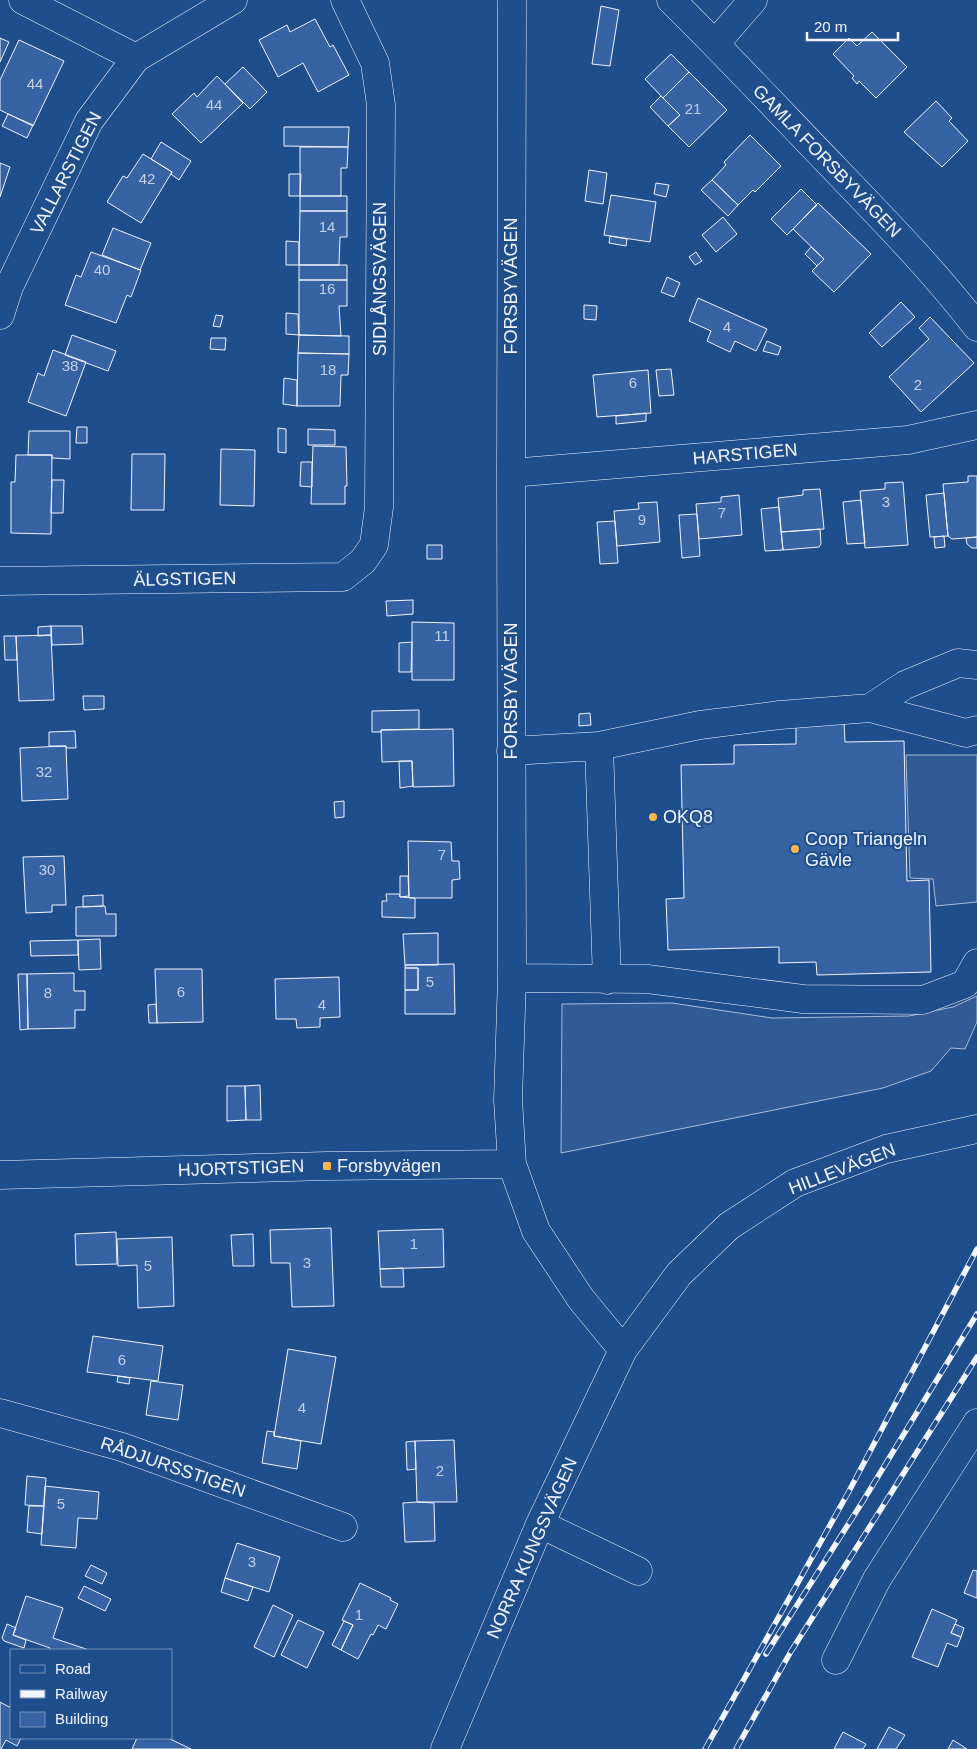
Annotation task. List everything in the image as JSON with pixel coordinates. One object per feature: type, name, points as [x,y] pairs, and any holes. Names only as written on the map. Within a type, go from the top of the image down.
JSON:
[{"type":"street","points":[[23,0],[136,58]]},
{"type":"street","name":"VALLARSTIGEN","points":[[0,315],[4,286],[89,122],[136,58],[233,0]]},
{"type":"street","name":"SIDLÅNGSVÄGEN","points":[[345,0],[375,63],[381,105],[379,507],[374,545],[363,561]]},
{"type":"street","name":"FORSBYVÄGEN","points":[[512,0],[510,473],[512,580],[512,978],[508,1100],[512,1164],[536,1231],[581,1299],[623,1350]]},
{"type":"street","name":"GAMLA FORSBYVÄGEN","points":[[671,0],[908,245],[977,327]]},
{"type":"street","points":[[715,44],[753,0]]},
{"type":"street","name":"HARSTIGEN","points":[[510,473],[908,440],[977,425]]},
{"type":"street","name":"ÄLGSTIGEN","points":[[0,581],[343,577],[363,561]]},
{"type":"street","points":[[870,708],[905,685],[958,662],[977,665]]},
{"type":"street","points":[[511,751],[599,746],[700,725],[780,714],[870,708],[966,733],[977,730]]},
{"type":"street","points":[[599,746],[607,980]]},
{"type":"street","points":[[512,978],[647,980],[803,999],[923,1000],[965,984],[977,963]]},
{"type":"street","name":"HILLEVÄGEN","points":[[623,1350],[678,1274],[729,1226],[795,1183],[886,1149],[977,1129]]},
{"type":"street","name":"HJORTSTIGEN","points":[[0,1175],[327,1166],[512,1164]]},
{"type":"street","name":"NORRA KUNGSVÄGEN","points":[[445,1749],[540,1524],[623,1350]]},
{"type":"street","name":"RÅDJURSSTIGEN","points":[[0,1413],[122,1447],[343,1527]]},
{"type":"street","points":[[836,1660],[877,1579],[977,1422]]},
{"type":"street","points":[[540,1524],[638,1571]]},
{"type":"shaded area","points":[[906,755],[977,755],[977,902],[936,906],[933,879],[910,878]]},
{"type":"shaded area","points":[[977,996],[977,1022],[965,1049],[951,1048],[931,1071],[883,1088],[561,1153],[562,1004],[672,1003],[772,1018],[909,1016],[953,1007]]},
{"type":"building","points":[[601,6],[619,10],[610,66],[592,64]]},
{"type":"building","points":[[315,19],[330,47],[333,45],[349,75],[318,92],[303,63],[278,77],[259,40],[287,25],[290,32]]},
{"type":"building","points":[[872,32],[907,67],[876,98],[859,81],[857,84],[852,78],[854,76],[833,54],[849,38],[857,46]]},
{"type":"building","points":[[0,38],[9,42],[0,62]]},
{"type":"building","points":[[19,40],[64,61],[33,126],[0,110],[0,80]]},
{"type":"building","points":[[671,54],[689,72],[663,98],[645,79]]},
{"type":"building","points":[[243,67],[267,92],[250,109],[225,84]]},
{"type":"building","points":[[689,72],[727,110],[689,147],[668,126],[680,115],[663,98]]},
{"type":"building","points":[[217,76],[243,103],[201,143],[172,114],[194,93],[197,97]]},
{"type":"building","points":[[661,96],[680,115],[668,126],[650,107]]},
{"type":"building","points":[[936,101],[952,118],[949,121],[968,141],[942,167],[904,132]]},
{"type":"building","points":[[8,114],[33,125],[27,138],[2,126]]},
{"type":"building","points":[[284,127],[349,127],[348,147],[284,146]]},
{"type":"building","points":[[750,135],[781,166],[755,192],[753,190],[738,205],[712,180],[726,165],[724,162]]},
{"type":"building","points":[[161,142],[191,161],[179,180],[171,174],[172,172],[151,159]]},
{"type":"building","points":[[300,147],[348,147],[347,168],[341,168],[341,196],[300,196]]},
{"type":"building","points":[[143,154],[172,172],[141,223],[107,202],[123,176],[127,178]]},
{"type":"building","points":[[0,163],[10,167],[0,197]]},
{"type":"building","points":[[589,170],[607,173],[603,204],[585,201]]},
{"type":"building","points":[[289,174],[301,174],[300,196],[289,196]]},
{"type":"building","points":[[712,180],[738,205],[728,216],[701,190]]},
{"type":"building","points":[[656,183],[669,185],[666,197],[654,194]]},
{"type":"building","points":[[801,189],[817,205],[787,235],[771,219]]},
{"type":"building","points":[[611,195],[656,202],[650,242],[604,235]]},
{"type":"building","points":[[300,196],[347,196],[347,211],[300,211]]},
{"type":"building","points":[[818,203],[871,254],[834,292],[812,271],[824,259],[793,229]]},
{"type":"building","points":[[300,211],[347,211],[347,237],[340,237],[339,265],[299,265]]},
{"type":"building","points":[[723,217],[737,234],[716,252],[702,235]]},
{"type":"building","points":[[113,228],[151,243],[140,270],[102,255]]},
{"type":"building","points":[[610,236],[627,239],[626,246],[609,243]]},
{"type":"building","points":[[286,241],[299,242],[299,265],[286,265]]},
{"type":"building","points":[[811,247],[824,259],[817,266],[805,254]]},
{"type":"building","points":[[91,252],[141,270],[131,297],[127,295],[116,323],[65,305],[76,275],[81,277]]},
{"type":"building","points":[[696,252],[702,261],[695,265],[689,257]]},
{"type":"building","points":[[299,265],[347,265],[347,280],[299,280]]},
{"type":"building","points":[[667,277],[680,283],[674,297],[661,292]]},
{"type":"building","points":[[299,280],[347,280],[347,306],[339,306],[341,336],[299,335]]},
{"type":"building","points":[[698,298],[767,329],[756,351],[735,341],[730,352],[707,341],[711,331],[689,321]]},
{"type":"building","points":[[901,302],[915,317],[882,347],[869,333]]},
{"type":"building","points":[[584,305],[597,306],[596,320],[584,319]]},
{"type":"building","points":[[286,313],[298,314],[299,335],[286,334]]},
{"type":"building","points":[[216,315],[223,316],[220,327],[213,326]]},
{"type":"building","points":[[930,317],[974,363],[921,412],[889,377],[929,339],[919,328]]},
{"type":"building","points":[[72,335],[116,351],[108,371],[65,355]]},
{"type":"building","points":[[299,335],[349,336],[349,354],[298,353]]},
{"type":"building","points":[[211,338],[226,338],[225,350],[210,349]]},
{"type":"building","points":[[767,341],[781,347],[778,355],[763,351]]},
{"type":"building","points":[[53,350],[86,362],[66,416],[28,402],[38,373],[44,376]]},
{"type":"building","points":[[298,353],[349,354],[348,375],[341,375],[340,406],[297,406]]},
{"type":"building","points":[[671,369],[674,395],[659,396],[656,370]]},
{"type":"building","points":[[648,370],[651,413],[597,417],[593,375]]},
{"type":"building","points":[[284,378],[297,380],[297,406],[283,404]]},
{"type":"building","points":[[646,413],[646,421],[616,424],[616,416]]},
{"type":"building","points":[[77,427],[87,427],[87,443],[76,443]]},
{"type":"building","points":[[278,428],[286,429],[286,453],[278,452]]},
{"type":"building","points":[[308,429],[335,430],[335,445],[308,445]]},
{"type":"building","points":[[29,431],[70,431],[70,459],[52,458],[52,455],[28,455]]},
{"type":"building","points":[[313,446],[346,447],[347,486],[345,486],[345,504],[311,504]]},
{"type":"building","points":[[221,449],[255,450],[254,506],[220,505]]},
{"type":"building","points":[[132,454],[165,454],[164,510],[131,510]]},
{"type":"building","points":[[16,455],[52,455],[51,534],[11,533],[11,482],[15,482]]},
{"type":"building","points":[[301,462],[312,462],[312,487],[300,486]]},
{"type":"building","points":[[968,476],[977,476],[977,537],[952,539],[948,536],[943,484],[968,482]]},
{"type":"building","points":[[52,480],[64,480],[63,513],[51,513]]},
{"type":"building","points":[[903,482],[908,545],[865,548],[860,491],[885,489],[885,483]]},
{"type":"building","points":[[820,489],[824,529],[781,532],[778,498],[803,495],[803,490]]},
{"type":"building","points":[[944,493],[948,536],[930,537],[926,495]]},
{"type":"building","points":[[739,495],[742,535],[699,539],[696,504],[721,502],[721,497]]},
{"type":"building","points":[[861,500],[865,543],[847,544],[843,502]]},
{"type":"building","points":[[657,502],[660,542],[617,546],[614,511],[639,509],[638,503]]},
{"type":"building","points":[[779,507],[783,550],[765,551],[761,509]]},
{"type":"building","points":[[697,514],[700,556],[682,558],[679,515]]},
{"type":"building","points":[[615,521],[618,563],[600,564],[597,522]]},
{"type":"building","points":[[820,529],[821,544],[819,547],[783,550],[781,532]]},
{"type":"building","points":[[944,536],[945,547],[935,548],[934,537]]},
{"type":"building","points":[[977,537],[977,548],[972,548],[967,544],[966,538]]},
{"type":"building","points":[[427,545],[442,545],[442,559],[427,559]]},
{"type":"building","points":[[413,600],[413,614],[387,616],[386,601]]},
{"type":"building","points":[[412,622],[454,623],[454,680],[412,680]]},
{"type":"building","points":[[51,626],[82,626],[83,644],[52,645]]},
{"type":"building","points":[[51,626],[51,635],[38,636],[38,627]]},
{"type":"building","points":[[51,635],[54,700],[19,701],[16,636]]},
{"type":"building","points":[[4,636],[16,636],[17,660],[5,660]]},
{"type":"building","points":[[412,642],[411,672],[399,672],[399,643]]},
{"type":"building","points":[[83,696],[104,696],[104,709],[84,710]]},
{"type":"building","points":[[419,710],[419,729],[372,732],[372,711]]},
{"type":"building","points":[[590,713],[591,725],[579,726],[579,714]]},
{"type":"building","points":[[844,722],[845,742],[904,741],[907,881],[929,880],[931,972],[817,975],[816,962],[779,963],[779,947],[668,950],[666,899],[684,898],[681,765],[734,764],[734,745],[796,744],[796,723]]},
{"type":"building","points":[[453,729],[454,786],[413,787],[412,761],[382,762],[381,730]]},
{"type":"building","points":[[75,731],[76,748],[49,746],[49,732]]},
{"type":"building","points":[[66,746],[68,799],[22,801],[20,748]]},
{"type":"building","points":[[399,761],[412,761],[413,786],[400,788]]},
{"type":"building","points":[[344,801],[344,817],[335,818],[334,802]]},
{"type":"building","points":[[408,841],[451,842],[452,861],[459,861],[460,879],[452,880],[452,898],[409,898]]},
{"type":"building","points":[[64,856],[66,905],[52,905],[52,912],[26,913],[23,857]]},
{"type":"building","points":[[400,876],[408,876],[409,896],[400,897]]},
{"type":"building","points":[[386,894],[399,894],[400,897],[415,898],[415,918],[382,917],[382,901],[387,901]]},
{"type":"building","points":[[103,895],[103,906],[83,907],[83,896]]},
{"type":"building","points":[[105,906],[106,914],[116,914],[116,936],[76,936],[76,907]]},
{"type":"building","points":[[438,933],[438,965],[405,965],[403,934]]},
{"type":"building","points":[[100,939],[101,969],[79,970],[78,940]]},
{"type":"building","points":[[78,940],[78,955],[31,956],[30,941]]},
{"type":"building","points":[[454,964],[455,1014],[405,1014],[405,990],[418,990],[418,968],[405,968],[405,965]]},
{"type":"building","points":[[405,968],[418,968],[418,990],[405,990]]},
{"type":"building","points":[[155,969],[202,969],[203,1022],[157,1023]]},
{"type":"building","points":[[74,973],[74,991],[85,991],[85,1010],[75,1010],[75,1028],[28,1029],[27,974]]},
{"type":"building","points":[[18,974],[27,974],[28,1029],[20,1030]]},
{"type":"building","points":[[339,977],[340,1017],[320,1018],[320,1027],[297,1028],[296,1019],[276,1019],[275,979]]},
{"type":"building","points":[[156,1004],[157,1023],[149,1023],[148,1005]]},
{"type":"building","points":[[260,1085],[261,1120],[246,1120],[245,1086]]},
{"type":"building","points":[[227,1086],[245,1086],[246,1120],[227,1121]]},
{"type":"building","points":[[331,1228],[334,1306],[292,1307],[290,1263],[271,1263],[270,1230]]},
{"type":"building","points":[[443,1229],[444,1267],[380,1269],[378,1231]]},
{"type":"building","points":[[116,1232],[117,1264],[76,1265],[75,1234]]},
{"type":"building","points":[[253,1234],[254,1266],[233,1266],[231,1235]]},
{"type":"building","points":[[172,1237],[174,1306],[138,1308],[137,1265],[118,1266],[117,1239]]},
{"type":"building","points":[[403,1268],[404,1287],[381,1287],[380,1269]]},
{"type":"building","points":[[93,1336],[163,1346],[158,1381],[87,1372]]},
{"type":"building","points":[[288,1349],[336,1357],[321,1444],[274,1436]]},
{"type":"building","points":[[118,1376],[130,1378],[129,1384],[117,1382]]},
{"type":"building","points":[[151,1381],[183,1385],[178,1420],[146,1415]]},
{"type":"building","points":[[267,1431],[274,1432],[274,1436],[301,1441],[297,1469],[262,1463]]},
{"type":"building","points":[[454,1440],[457,1502],[417,1502],[415,1441]]},
{"type":"building","points":[[415,1441],[416,1469],[407,1470],[406,1442]]},
{"type":"building","points":[[27,1476],[46,1478],[44,1506],[25,1505]]},
{"type":"building","points":[[45,1486],[99,1492],[97,1519],[78,1518],[76,1548],[41,1545]]},
{"type":"building","points":[[403,1503],[434,1503],[435,1541],[405,1542]]},
{"type":"building","points":[[29,1506],[44,1506],[42,1534],[27,1532]]},
{"type":"building","points":[[237,1543],[280,1557],[269,1592],[225,1578]]},
{"type":"building","points":[[91,1565],[107,1573],[102,1584],[85,1576]]},
{"type":"building","points":[[973,1570],[977,1571],[977,1598],[964,1593]]},
{"type":"building","points":[[225,1578],[253,1587],[248,1601],[221,1592]]},
{"type":"building","points":[[360,1583],[391,1598],[390,1600],[398,1604],[386,1629],[378,1625],[358,1659],[341,1650],[353,1625],[342,1620]]},
{"type":"building","points":[[84,1586],[111,1599],[105,1611],[78,1598]]},
{"type":"building","points":[[26,1596],[63,1608],[53,1638],[86,1649],[50,1649],[13,1635]]},
{"type":"building","points":[[273,1605],[293,1615],[274,1657],[254,1647]]},
{"type":"building","points":[[932,1609],[957,1620],[951,1633],[961,1637],[957,1647],[947,1643],[938,1667],[912,1657]]},
{"type":"building","points":[[298,1620],[324,1632],[307,1668],[281,1655]]},
{"type":"building","points":[[344,1621],[353,1625],[341,1650],[332,1645]]},
{"type":"building","points":[[7,1624],[16,1628],[13,1635],[26,1640],[24,1648],[4,1641],[2,1638]]},
{"type":"building","points":[[955,1624],[964,1628],[961,1637],[951,1633]]},
{"type":"building","points":[[0,1702],[10,1707],[10,1739],[20,1739],[17,1746],[6,1740],[0,1749]]},
{"type":"building","points":[[889,1727],[905,1735],[896,1749],[877,1749]]},
{"type":"building","points":[[843,1732],[866,1744],[863,1749],[834,1749]]},
{"type":"building","points":[[137,1739],[170,1739],[191,1749],[132,1749]]},
{"type":"building","points":[[953,1740],[967,1749],[948,1749]]},
{"type":"railway","points":[[705,1749],[848,1493],[977,1249]]},
{"type":"railway","points":[[766,1654],[863,1501],[977,1314]]},
{"type":"railway","points":[[736,1749],[790,1653],[977,1357]]},
{"type":"place","name":"OKQ8","points":[[653,817]]},
{"type":"place","name":"Coop Triangeln Gävle","points":[[795,849]]},
{"type":"place","name":"Forsbyvägen","points":[[327,1166]]}]
